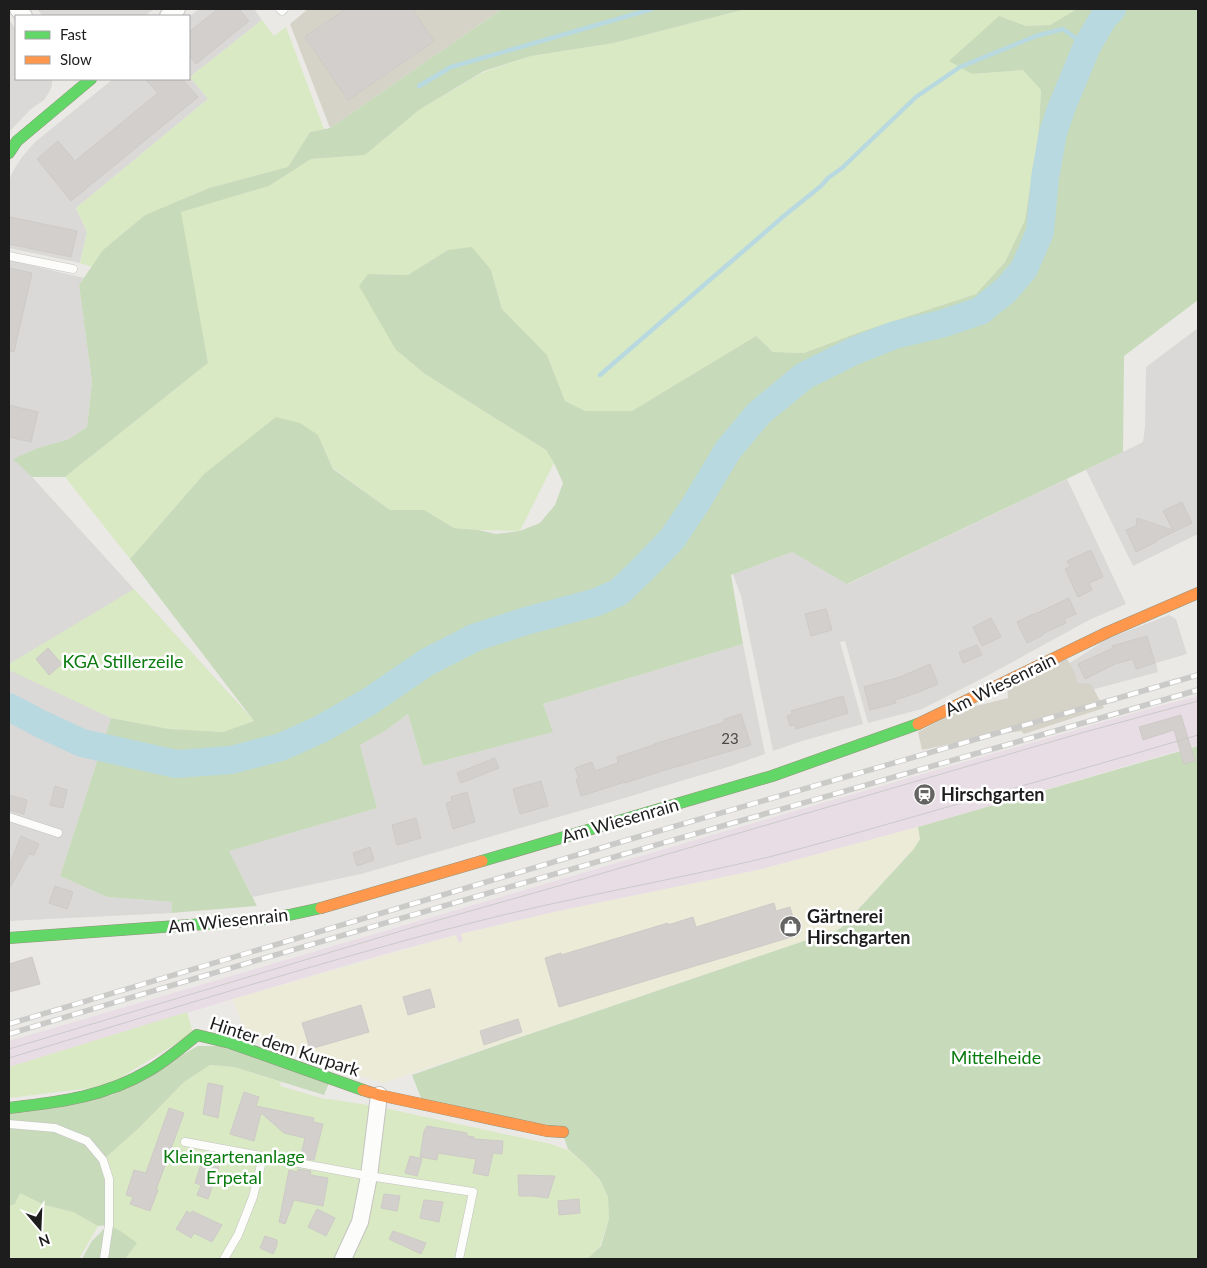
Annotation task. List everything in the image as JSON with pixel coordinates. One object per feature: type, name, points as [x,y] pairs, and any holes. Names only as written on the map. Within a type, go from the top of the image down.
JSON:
[{"type":"street","points":[[9,152],[17,141],[82,81]]},
{"type":"street","name":"Am Wiesenrain","points":[[9,934],[258,920],[328,906],[825,758],[916,725],[1108,632],[1198,593]]},
{"type":"street","name":"Hinter dem Kurpark","points":[[9,1108],[66,1101],[110,1090],[151,1070],[197,1036],[230,1043],[379,1095],[547,1131],[564,1132]]},
{"type":"street","points":[[343,1259],[360,1222],[369,1176],[379,1095]]},
{"type":"lane","points":[[9,256],[73,269]]},
{"type":"lane","points":[[9,817],[58,833]]},
{"type":"lane","points":[[9,1124],[55,1128],[87,1140],[103,1160],[108,1179],[109,1225],[104,1259]]},
{"type":"lane","points":[[185,1142],[369,1176],[473,1192],[459,1259]]},
{"type":"lane","points":[[224,1259],[238,1235],[253,1197],[263,1157]]},
{"type":"shaded area","points":[[37,9],[154,9],[146,15],[42,15]]},
{"type":"shaded area","points":[[199,9],[254,9],[262,20],[190,77],[190,16]]},
{"type":"shaded area","points":[[308,9],[502,9],[330,128],[290,24]]},
{"type":"shaded area","points":[[9,20],[15,28],[15,80],[52,80],[52,86],[44,100],[31,109],[9,132]]},
{"type":"shaded area","points":[[190,77],[208,99],[76,208],[87,232],[80,263],[9,248],[9,181],[22,157],[35,142],[112,80],[190,80]]},
{"type":"shaded area","points":[[9,260],[84,278],[79,285],[92,382],[87,427],[69,439],[38,448],[14,459],[254,721],[111,718],[60,876],[107,897],[172,902],[171,913],[9,921]]},
{"type":"shaded area","points":[[1198,328],[1198,534],[1133,566],[1086,470],[1143,442],[1146,367]]},
{"type":"shaded area","points":[[1067,479],[1126,604],[1089,620],[922,709],[868,723],[845,641],[840,642],[863,724],[773,751],[741,596],[733,574],[792,552],[848,584]]},
{"type":"shaded area","points":[[1169,615],[1176,619],[1187,654],[1156,663],[1158,672],[1043,703],[1037,684],[1107,639]]},
{"type":"shaded area","points":[[743,644],[765,754],[621,799],[361,874],[253,897],[228,851],[377,808],[360,745],[385,731],[408,714],[423,766],[552,732],[543,704]]},
{"type":"shaded area","points":[[1067,659],[1078,683],[1091,684],[1104,708],[1024,734],[1021,731],[987,736],[922,750],[918,732],[960,710],[1008,698],[1007,681]]},
{"type":"shaded area","points":[[1198,696],[1198,745],[918,827],[758,870],[554,912],[469,932],[462,934],[463,941],[458,943],[456,935],[385,954],[9,1067],[9,1041],[719,833]]},
{"type":"green space","points":[[502,9],[746,9],[614,43],[531,56],[484,71],[419,110],[365,155],[311,159],[269,186],[181,212],[208,363],[65,477],[32,477],[13,459],[38,448],[69,439],[87,427],[92,382],[79,285],[103,250],[145,215],[209,188],[288,167],[310,132],[330,128]]},
{"type":"green space","points":[[746,9],[1077,9],[1050,25],[1026,26],[999,16],[972,74],[1023,70],[1041,90],[1039,129],[1025,220],[1005,262],[976,294],[860,332],[804,353],[773,352],[756,336],[632,411],[585,411],[565,401],[547,355],[502,309],[491,270],[448,250],[408,275],[368,274],[396,350],[425,374],[546,450],[554,463],[520,531],[454,528],[424,510],[390,510],[333,468],[318,435],[204,474],[130,559],[65,477],[208,363],[180,212],[269,186],[311,159],[365,155],[419,110],[484,72],[531,56],[614,43]]},
{"type":"green space","points":[[1077,9],[1198,9],[1198,300],[1124,356],[1123,452],[847,584],[792,552],[731,575],[743,644],[543,704],[553,732],[423,766],[408,714],[385,731],[360,745],[377,808],[229,851],[257,906],[171,913],[172,902],[107,897],[60,876],[111,718],[169,729],[223,732],[254,721],[130,559],[204,474],[276,417],[300,423],[318,435],[333,469],[390,510],[424,510],[454,528],[496,534],[520,531],[540,523],[555,505],[563,483],[546,450],[425,374],[396,350],[359,286],[368,274],[408,275],[448,250],[472,247],[491,270],[502,309],[547,355],[565,401],[585,411],[632,411],[756,336],[773,352],[804,353],[860,332],[976,294],[1005,262],[1025,220],[1039,129],[1041,90],[1023,70],[972,74],[949,61],[999,16],[1026,26],[1050,25]]},
{"type":"green space","points":[[262,20],[274,36],[286,27],[324,129],[310,132],[288,167],[209,188],[145,215],[103,250],[92,267],[80,263],[87,232],[76,208],[208,99],[190,77]]},
{"type":"green space","name":"KGA Stillerzeile","points":[[134,589],[254,721],[223,732],[169,729],[111,718],[9,670],[9,664]]},
{"type":"green space","name":"Mittelheide","points":[[1198,746],[1198,1259],[587,1259],[601,1246],[609,1219],[608,1197],[600,1180],[568,1149],[561,1129],[421,1098],[412,1075],[816,937],[824,937],[841,928],[913,850],[920,839],[918,827]]},
{"type":"green space","name":"Gärtnerei Hirschgarten","points":[[918,827],[920,839],[913,850],[840,928],[824,937],[816,937],[383,1083],[311,1061],[310,1051],[294,1054],[248,1038],[233,999],[456,935],[458,943],[463,941],[461,934],[554,912],[758,870]]},
{"type":"green space","points":[[187,1012],[193,1033],[107,1086],[9,1098],[9,1067]]},
{"type":"green space","points":[[198,1046],[219,1046],[329,1083],[324,1095],[234,1067],[210,1065],[184,1082],[139,1128],[103,1160],[109,1179],[109,1225],[137,1243],[125,1259],[82,1259],[92,1241],[108,1225],[98,1226],[73,1212],[44,1205],[20,1193],[15,1204],[9,1206],[9,1114],[112,1095]]},
{"type":"green space","name":"Kleingartenanlage Erpetal","points":[[210,1065],[234,1067],[281,1082],[280,1086],[321,1098],[375,1106],[551,1144],[568,1150],[585,1164],[600,1181],[608,1197],[609,1219],[600,1246],[587,1259],[82,1259],[92,1241],[109,1225],[103,1160],[139,1128],[184,1082]]},
{"type":"green space","points":[[20,1193],[44,1205],[73,1212],[98,1226],[79,1259],[9,1259],[9,1206],[15,1204]]},
{"type":"building","points":[[218,9],[239,9],[249,21],[196,64],[190,56],[190,31]]},
{"type":"building","points":[[346,9],[412,9],[434,41],[348,100],[305,37]]},
{"type":"building","points":[[146,80],[183,80],[198,97],[71,201],[37,159],[58,141],[75,161],[158,93]]},
{"type":"building","points":[[10,217],[77,231],[71,257],[9,244]]},
{"type":"building","points":[[9,268],[32,273],[14,352],[9,351]]},
{"type":"building","points":[[9,405],[38,412],[31,442],[9,437]]},
{"type":"building","points":[[1182,502],[1192,523],[1136,552],[1126,530],[1136,526],[1137,518],[1173,530],[1163,511]]},
{"type":"building","points":[[1091,550],[1103,577],[1089,583],[1092,590],[1078,597],[1065,569],[1070,567],[1067,561]]},
{"type":"building","points":[[1069,598],[1076,614],[1064,619],[1066,623],[1027,643],[1017,622]]},
{"type":"building","points":[[826,609],[832,630],[811,636],[805,614]]},
{"type":"building","points":[[991,618],[1001,637],[982,646],[973,627]]},
{"type":"building","points":[[1147,636],[1155,663],[1136,669],[1133,659],[1115,664],[1085,679],[1078,664],[1113,648],[1112,646]]},
{"type":"building","points":[[977,645],[982,655],[963,663],[959,652]]},
{"type":"building","points":[[48,648],[62,664],[49,675],[36,659]]},
{"type":"building","points":[[930,664],[938,684],[895,700],[896,703],[870,710],[864,687],[900,677]]},
{"type":"building","points":[[843,696],[848,713],[796,729],[795,725],[790,726],[787,716],[792,714],[791,711]]},
{"type":"building","points":[[741,714],[751,745],[581,796],[576,779],[579,779],[575,768],[592,762],[595,771],[618,763],[617,757],[725,722],[724,719]]},
{"type":"building","points":[[1181,715],[1195,761],[1184,764],[1174,730],[1143,740],[1139,727]]},
{"type":"building","points":[[495,758],[499,768],[461,783],[457,773]]},
{"type":"building","points":[[541,781],[548,806],[520,814],[513,789]]},
{"type":"building","points":[[55,786],[67,790],[63,808],[50,805]]},
{"type":"building","points":[[467,792],[475,822],[453,829],[446,803],[452,801],[451,797]]},
{"type":"building","points":[[9,795],[27,800],[24,814],[9,810]]},
{"type":"building","points":[[416,818],[421,838],[397,845],[392,825]]},
{"type":"building","points":[[21,836],[39,844],[34,855],[29,854],[9,889],[9,866]]},
{"type":"building","points":[[370,847],[374,860],[357,866],[353,853]]},
{"type":"building","points":[[55,886],[73,892],[67,909],[49,903]]},
{"type":"building","points":[[774,903],[776,911],[790,907],[798,935],[559,1007],[545,958],[668,923],[668,925],[693,917],[696,927]]},
{"type":"building","points":[[32,957],[40,984],[9,992],[9,964]]},
{"type":"building","points":[[430,989],[435,1007],[408,1015],[403,997]]},
{"type":"building","points":[[361,1005],[369,1032],[310,1049],[302,1023]]},
{"type":"building","points":[[518,1019],[522,1032],[484,1045],[480,1031]]},
{"type":"building","points":[[208,1083],[223,1086],[218,1118],[203,1114]]},
{"type":"building","points":[[244,1092],[259,1097],[256,1106],[314,1118],[313,1122],[323,1124],[314,1160],[300,1158],[305,1138],[284,1133],[261,1113],[254,1141],[230,1134]]},
{"type":"building","points":[[169,1108],[184,1113],[150,1211],[130,1204],[133,1197],[126,1195],[134,1170],[146,1173]]},
{"type":"building","points":[[427,1126],[467,1133],[467,1136],[474,1137],[474,1139],[503,1141],[502,1154],[493,1153],[488,1176],[473,1173],[476,1159],[438,1153],[437,1160],[420,1157],[424,1131]]},
{"type":"building","points":[[410,1156],[422,1159],[417,1176],[405,1173]]},
{"type":"building","points":[[202,1161],[219,1167],[208,1199],[197,1195],[201,1185],[195,1183]]},
{"type":"building","points":[[298,1169],[311,1171],[310,1175],[328,1178],[323,1206],[294,1200],[285,1224],[279,1222],[289,1170],[297,1172]]},
{"type":"building","points":[[518,1175],[555,1176],[548,1198],[519,1196]]},
{"type":"building","points":[[384,1194],[400,1196],[397,1211],[381,1208]]},
{"type":"building","points":[[579,1199],[580,1213],[559,1215],[558,1201]]},
{"type":"building","points":[[424,1200],[443,1202],[439,1222],[420,1218]]},
{"type":"building","points":[[317,1209],[335,1218],[326,1236],[308,1227]]},
{"type":"building","points":[[187,1211],[191,1214],[192,1211],[222,1225],[212,1242],[194,1233],[191,1238],[176,1229]]},
{"type":"building","points":[[393,1231],[426,1243],[421,1254],[389,1239]]},
{"type":"building","points":[[265,1236],[277,1240],[273,1254],[260,1248]]},
{"type":"waterway","points":[[419,86],[451,67],[652,9]]},
{"type":"waterway","points":[[9,707],[82,743],[176,764],[231,760],[281,747],[321,729],[370,701],[427,662],[476,637],[597,602],[619,592],[672,539],[728,450],[759,413],[804,376],[854,351],[895,335],[941,324],[980,311],[1006,290],[1024,269],[1040,232],[1045,178],[1053,133],[1061,109],[1087,46],[1104,17],[1112,9]]},
{"type":"waterway","points":[[600,375],[828,178],[842,168],[916,97],[960,67],[1036,36],[1063,29],[1087,46]]},
{"type":"tram line","points":[[9,1049],[421,925],[1085,732],[1198,701]]},
{"type":"tram line","points":[[9,1058],[409,939],[542,906],[769,857],[1198,735]]},
{"type":"railway","points":[[9,1024],[624,841],[1198,675]]},
{"type":"railway","points":[[9,1034],[454,903],[1198,690]]},
{"type":"traffic: fast","points":[[9,153],[17,141],[90,80]]},
{"type":"traffic: fast","points":[[482,861],[772,776],[918,724]]},
{"type":"traffic: fast","points":[[9,938],[258,920],[321,908]]},
{"type":"traffic: fast","points":[[9,1108],[82,1097],[116,1086],[156,1066],[197,1035],[230,1043],[363,1090]]},
{"type":"traffic: slow","points":[[918,724],[1108,632],[1198,593]]},
{"type":"traffic: slow","points":[[321,908],[482,861]]},
{"type":"traffic: slow","points":[[363,1090],[547,1131],[563,1132]]},
{"type":"place","name":"Hirschgarten","points":[[925,794]]},
{"type":"place","name":"Gärtnerei Hirschgarten","points":[[791,926]]}]
